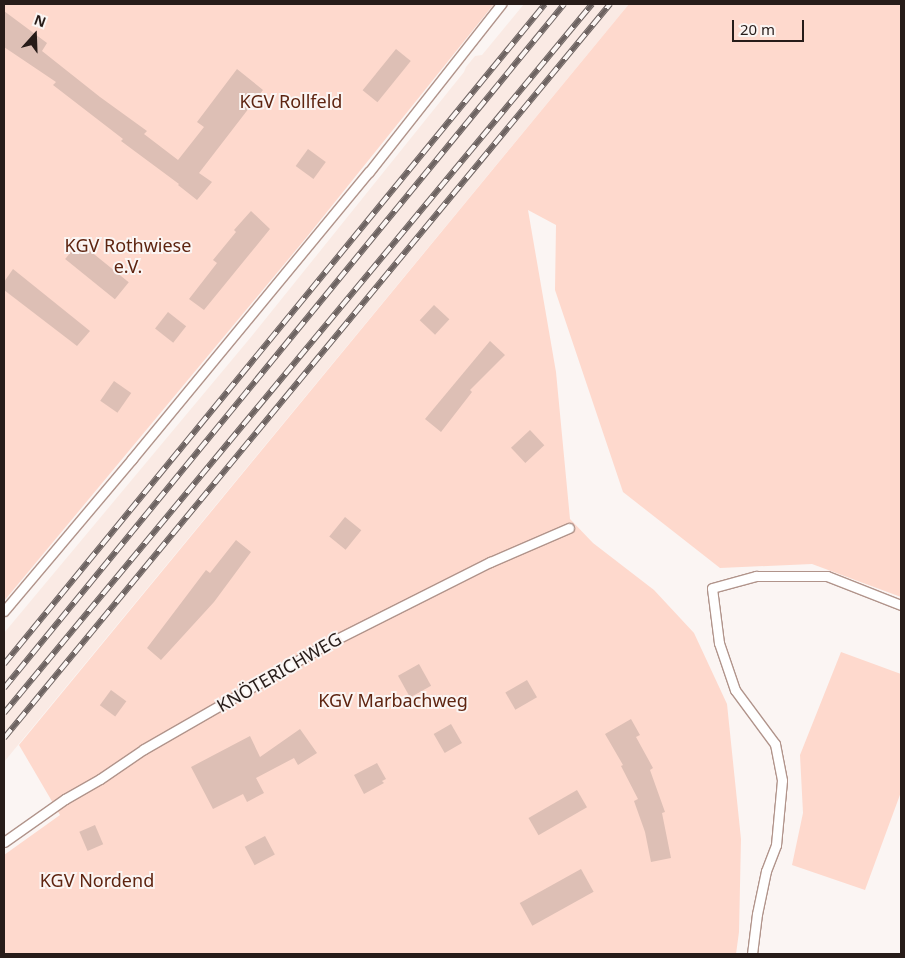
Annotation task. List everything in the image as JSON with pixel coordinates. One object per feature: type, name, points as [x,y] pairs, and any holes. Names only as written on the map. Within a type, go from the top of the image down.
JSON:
[{"type":"lane","points":[[4,611],[364,179],[500,4]]},
{"type":"lane","name":"KNÖTERICHWEG","points":[[4,842],[65,799],[100,779],[144,749],[325,645],[490,562],[569,528]]},
{"type":"lane","points":[[752,954],[764,880],[776,845],[782,780],[775,744],[735,690],[719,643],[712,588],[756,576],[827,576],[901,605]]},
{"type":"shaded area","points":[[524,4],[629,4],[4,762],[4,633],[251,337],[475,56],[482,55]]},
{"type":"green space","name":"KGV Rothwiese e.V.","points":[[4,4],[494,4],[306,238],[4,601]]},
{"type":"green space","name":"KGV Marbachweg","points":[[629,4],[901,4],[901,597],[812,564],[720,568],[623,492],[555,290],[556,225],[528,210],[556,372],[570,519],[593,543],[654,590],[694,633],[727,704],[741,839],[739,932],[736,954],[4,954],[4,855],[60,815],[19,745]]},
{"type":"green space","points":[[841,652],[901,674],[901,792],[865,890],[792,865],[803,813],[800,755]]},
{"type":"building","points":[[4,11],[47,43],[42,51],[147,131],[144,134],[178,160],[204,127],[197,122],[237,69],[263,90],[199,173],[212,182],[197,200],[53,85],[56,82],[4,47]]},
{"type":"building","points":[[396,49],[411,61],[377,102],[363,90]]},
{"type":"building","points":[[308,149],[326,162],[313,179],[296,166]]},
{"type":"building","points":[[251,211],[270,229],[204,310],[189,299],[217,263],[213,260],[236,232],[234,230]]},
{"type":"building","points":[[79,242],[129,282],[115,299],[65,259]]},
{"type":"building","points":[[13,269],[90,331],[77,346],[4,290],[4,282]]},
{"type":"building","points":[[434,305],[449,319],[435,335],[420,320]]},
{"type":"building","points":[[168,312],[186,326],[173,343],[155,329]]},
{"type":"building","points":[[490,341],[505,355],[470,390],[472,392],[441,432],[425,419]]},
{"type":"building","points":[[114,381],[131,393],[117,413],[100,401]]},
{"type":"building","points":[[530,430],[544,445],[525,463],[511,448]]},
{"type":"building","points":[[345,517],[361,530],[346,550],[329,536]]},
{"type":"building","points":[[236,540],[251,552],[214,602],[161,660],[147,648],[206,570],[210,573]]},
{"type":"building","points":[[419,664],[431,686],[410,698],[398,676]]},
{"type":"building","points":[[527,680],[537,697],[515,710],[505,692]]},
{"type":"building","points":[[111,690],[126,701],[115,717],[100,705]]},
{"type":"building","points":[[631,719],[640,735],[636,737],[653,768],[650,770],[665,812],[662,813],[671,858],[651,862],[645,832],[634,801],[638,799],[621,766],[623,765],[605,734]]},
{"type":"building","points":[[451,724],[462,743],[445,753],[434,734]]},
{"type":"building","points":[[300,729],[317,753],[298,765],[294,758],[256,778],[264,793],[247,802],[243,794],[213,809],[191,767],[250,736],[260,757]]},
{"type":"building","points":[[377,763],[386,779],[382,781],[384,783],[364,794],[354,775]]},
{"type":"building","points":[[577,790],[587,807],[539,835],[529,818]]},
{"type":"building","points":[[95,825],[103,844],[88,851],[79,832]]},
{"type":"building","points":[[265,836],[275,855],[255,865],[245,847]]},
{"type":"building","points":[[581,869],[594,892],[532,926],[520,903]]},
{"type":"railway","points":[[4,664],[545,4]]},
{"type":"railway","points":[[4,688],[564,4]]},
{"type":"railway","points":[[4,713],[592,4]]},
{"type":"railway","points":[[4,738],[610,4]]},
{"type":"park label","name":"KGV Rollfeld","points":[[291,101]]},
{"type":"park label","name":"KGV Nordend","points":[[97,880]]}]
